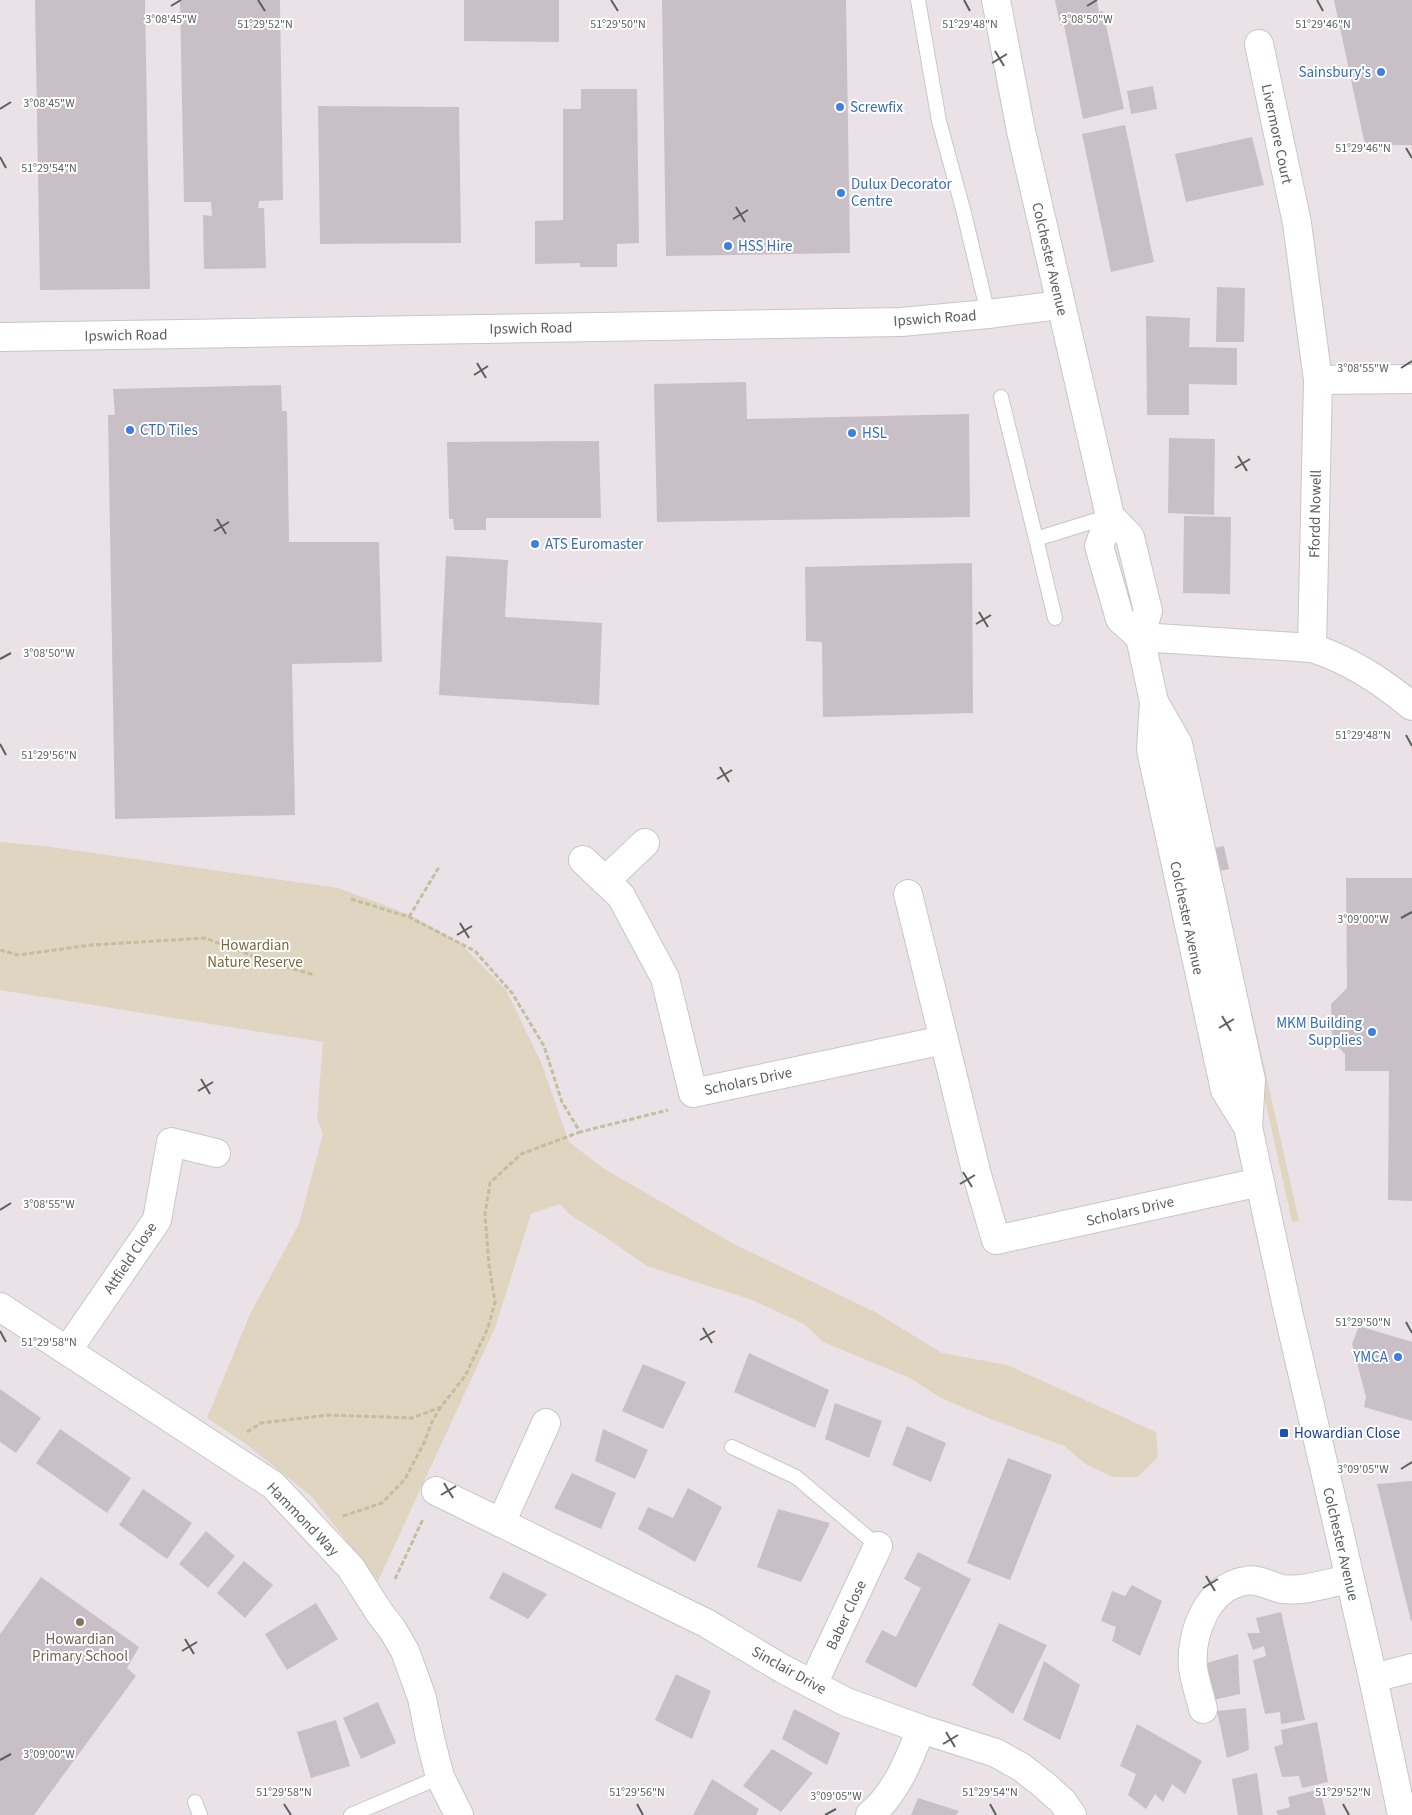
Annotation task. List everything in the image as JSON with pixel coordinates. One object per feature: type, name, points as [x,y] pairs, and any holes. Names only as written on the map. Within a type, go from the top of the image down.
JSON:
[{"type":"street","name":"Colchester Avenue","points":[[996,0],[1021,131],[1110,516]]},
{"type":"street","name":"Livermore Court","points":[[1259,44],[1297,223]]},
{"type":"street","name":"Ffordd Nowell","points":[[1297,223],[1318,380],[1312,648]]},
{"type":"street","name":"Ipswich Road","points":[[0,337],[901,322],[1060,305]]},
{"type":"street","points":[[1318,380],[1412,379]]},
{"type":"street","points":[[1110,516],[1100,546],[1120,619],[1140,637],[1312,648],[1335,655],[1356,666],[1412,706]]},
{"type":"street","name":"Colchester Avenue","points":[[1140,637],[1154,702],[1178,744],[1251,1080],[1248,1127],[1349,1579],[1373,1678],[1402,1815]]},
{"type":"street","points":[[605,881],[646,843]]},
{"type":"street","name":"Scholars Drive","points":[[583,860],[621,896],[665,978],[693,1093],[944,1040]]},
{"type":"street","name":"Scholars Drive","points":[[908,894],[977,1175],[996,1240],[1260,1182]]},
{"type":"street","name":"Attfield Close","points":[[67,1351],[157,1220],[171,1142],[216,1153]]},
{"type":"street","name":"Hammond Way","points":[[0,1307],[273,1485],[351,1568],[405,1651],[414,1674],[440,1777],[459,1815]]},
{"type":"street","points":[[501,1523],[546,1423]]},
{"type":"street","name":"Sinclair Drive","points":[[436,1492],[706,1622],[783,1669],[846,1702],[996,1753],[1021,1767],[1043,1784],[1062,1801],[1072,1815]]},
{"type":"street","name":"Baber Close","points":[[813,1684],[878,1546]]},
{"type":"street","points":[[1203,1709],[1193,1668],[1193,1646],[1197,1629],[1215,1597],[1231,1585],[1246,1580],[1297,1590],[1349,1579]]},
{"type":"street","points":[[1373,1678],[1412,1668]]},
{"type":"street","points":[[870,1815],[890,1794],[900,1777],[921,1729]]},
{"type":"lane","points":[[918,0],[938,121],[964,213],[988,314]]},
{"type":"lane","points":[[1001,397],[1055,618]]},
{"type":"lane","points":[[1036,539],[1110,516]]},
{"type":"lane","points":[[732,1447],[796,1477],[878,1546]]},
{"type":"lane","points":[[351,1815],[440,1777]]},
{"type":"path","points":[[409,917],[439,867]]},
{"type":"path","points":[[351,899],[409,917],[475,951],[512,993],[544,1046],[562,1102],[580,1132]]},
{"type":"path","points":[[0,950],[18,955],[91,945],[205,938],[275,964],[315,975]]},
{"type":"path","points":[[316,1532],[347,1514],[382,1503],[405,1479],[424,1443],[432,1422],[465,1376],[488,1328],[495,1302],[489,1265],[485,1214],[490,1183],[521,1154],[580,1132],[672,1109],[693,1093]]},
{"type":"path","points":[[220,1450],[261,1423],[329,1415],[412,1418],[441,1407]]},
{"type":"path","points":[[379,1612],[436,1492]]},
{"type":"green space","name":"Howardian Nature Reserve","points":[[0,842],[44,846],[338,888],[408,914],[460,943],[506,990],[541,1062],[569,1142],[603,1168],[732,1243],[875,1312],[942,1353],[1007,1365],[1156,1432],[1158,1457],[1138,1477],[1113,1477],[1087,1465],[1064,1446],[988,1418],[941,1398],[910,1378],[823,1342],[804,1324],[752,1300],[647,1266],[569,1214],[560,1204],[531,1214],[495,1328],[378,1581],[311,1496],[246,1444],[207,1418],[250,1314],[299,1224],[323,1134],[317,1119],[323,1042],[0,990]]},
{"type":"green space","points":[[1251,1008],[1299,1221],[1292,1222],[1245,1009]]},
{"type":"building","points":[[35,0],[145,0],[150,289],[40,290]]},
{"type":"building","points":[[180,0],[280,0],[283,200],[259,201],[258,208],[264,208],[266,268],[204,269],[203,215],[212,216],[211,202],[184,202]]},
{"type":"building","points":[[464,0],[559,0],[559,42],[464,41]]},
{"type":"building","points":[[662,0],[846,0],[850,253],[666,256]]},
{"type":"building","points":[[1055,0],[1097,0],[1099,12],[1103,11],[1124,109],[1083,119],[1064,25],[1060,25]]},
{"type":"building","name":"Sainsbury's","points":[[1334,0],[1412,0],[1412,145],[1365,145]]},
{"type":"building","points":[[1153,86],[1157,109],[1131,114],[1127,91]]},
{"type":"building","points":[[581,89],[637,89],[639,243],[617,244],[617,267],[580,267],[580,263],[535,264],[535,221],[563,220],[563,109],[581,109]]},
{"type":"building","points":[[318,106],[459,107],[461,243],[320,244]]},
{"type":"building","points":[[1125,125],[1154,262],[1111,272],[1082,134]]},
{"type":"building","points":[[1252,137],[1264,185],[1186,202],[1175,154]]},
{"type":"building","points":[[1217,287],[1245,288],[1244,342],[1216,342]]},
{"type":"building","points":[[1146,316],[1190,318],[1189,347],[1237,348],[1237,385],[1189,384],[1189,415],[1147,415]]},
{"type":"building","points":[[746,382],[747,419],[969,414],[970,517],[657,522],[654,384]]},
{"type":"building","points":[[281,385],[282,411],[287,411],[289,542],[379,542],[382,662],[292,664],[295,815],[115,819],[108,415],[115,415],[113,389]]},
{"type":"building","points":[[1169,438],[1215,439],[1214,515],[1168,513]]},
{"type":"building","points":[[599,441],[601,518],[486,518],[486,530],[454,530],[453,519],[449,519],[447,442]]},
{"type":"building","points":[[1184,516],[1231,517],[1230,594],[1183,593]]},
{"type":"building","points":[[446,556],[508,560],[505,617],[602,623],[599,705],[439,695]]},
{"type":"building","points":[[972,563],[973,713],[823,717],[822,642],[806,641],[805,567]]},
{"type":"building","points":[[1224,846],[1229,869],[1220,871],[1215,848]]},
{"type":"building","points":[[1346,878],[1412,878],[1412,1201],[1388,1200],[1389,1071],[1345,1071],[1345,1054],[1332,1041],[1331,1004],[1347,988]]},
{"type":"building","points":[[1359,1326],[1412,1342],[1412,1421],[1364,1407],[1366,1397],[1352,1344]]},
{"type":"building","points":[[749,1353],[829,1390],[815,1428],[734,1392]]},
{"type":"building","points":[[643,1364],[686,1382],[663,1429],[622,1411]]},
{"type":"building","points":[[0,1389],[41,1418],[16,1453],[0,1442]]},
{"type":"building","points":[[835,1403],[882,1421],[869,1458],[825,1439]]},
{"type":"building","points":[[907,1426],[946,1443],[931,1482],[892,1465]]},
{"type":"building","points":[[60,1429],[131,1478],[107,1513],[36,1463]]},
{"type":"building","points":[[603,1429],[648,1450],[635,1479],[595,1461]]},
{"type":"building","points":[[1008,1458],[1052,1475],[1010,1580],[967,1563]]},
{"type":"building","points":[[572,1473],[616,1493],[601,1529],[554,1508]]},
{"type":"building","points":[[1412,1481],[1412,1621],[1411,1621],[1377,1484]]},
{"type":"building","points":[[688,1488],[722,1507],[695,1562],[638,1529],[648,1507],[673,1518]]},
{"type":"building","points":[[143,1489],[192,1523],[167,1559],[119,1525]]},
{"type":"building","points":[[778,1509],[830,1523],[801,1582],[757,1567]]},
{"type":"building","points":[[206,1531],[235,1556],[208,1588],[179,1564]]},
{"type":"building","points":[[918,1552],[971,1579],[916,1688],[865,1662],[882,1630],[896,1637],[921,1588],[904,1579]]},
{"type":"building","points":[[244,1561],[273,1585],[245,1618],[217,1593]]},
{"type":"building","points":[[503,1572],[547,1594],[528,1619],[489,1598]]},
{"type":"building","points":[[41,1577],[139,1647],[127,1668],[136,1676],[34,1815],[0,1815],[0,1634]]},
{"type":"building","points":[[1132,1585],[1162,1601],[1140,1656],[1112,1641],[1116,1627],[1101,1621],[1112,1591],[1125,1596]]},
{"type":"building","points":[[316,1603],[338,1639],[287,1670],[265,1634]]},
{"type":"building","points":[[1281,1612],[1305,1720],[1281,1724],[1280,1712],[1265,1714],[1253,1660],[1266,1656],[1264,1646],[1253,1650],[1247,1633],[1260,1633],[1256,1618]]},
{"type":"building","points":[[999,1623],[1047,1645],[1013,1714],[972,1685]]},
{"type":"building","points":[[1238,1654],[1240,1694],[1213,1700],[1207,1663]]},
{"type":"building","points":[[1044,1661],[1080,1685],[1060,1740],[1023,1720]]},
{"type":"building","points":[[676,1674],[711,1691],[692,1739],[655,1720]]},
{"type":"building","points":[[378,1702],[396,1743],[361,1759],[343,1718]]},
{"type":"building","points":[[1246,1708],[1249,1750],[1227,1758],[1217,1711]]},
{"type":"building","points":[[794,1709],[840,1733],[827,1765],[782,1739]]},
{"type":"building","points":[[336,1720],[350,1766],[311,1778],[297,1732]]},
{"type":"building","points":[[1317,1722],[1328,1782],[1302,1788],[1299,1776],[1282,1777],[1274,1747],[1283,1744],[1281,1730]]},
{"type":"building","points":[[1137,1724],[1202,1761],[1185,1794],[1172,1784],[1163,1802],[1155,1794],[1146,1809],[1128,1795],[1136,1774],[1120,1766]]},
{"type":"building","points":[[772,1749],[813,1773],[781,1812],[743,1786]]},
{"type":"building","points":[[1257,1773],[1263,1815],[1238,1815],[1232,1779]]},
{"type":"building","points":[[712,1779],[759,1809],[756,1815],[693,1815]]},
{"type":"building","points":[[1320,1789],[1326,1815],[1278,1815],[1276,1811],[1290,1807],[1288,1797]]},
{"type":"building","points":[[918,1798],[959,1811],[956,1815],[911,1815]]},
{"type":"place","name":"Sainsbury's","points":[[1381,72]]},
{"type":"place","name":"Screwfix","points":[[840,107]]},
{"type":"place","name":"Dulux Decorator Centre","points":[[841,193]]},
{"type":"place","name":"HSS Hire","points":[[728,246]]},
{"type":"place","name":"CTD Tiles","points":[[130,430]]},
{"type":"place","name":"HSL","points":[[852,433]]},
{"type":"place","name":"ATS Euromaster","points":[[535,544]]},
{"type":"place","name":"MKM Building Supplies","points":[[1372,1032]]},
{"type":"place","name":"YMCA","points":[[1398,1357]]},
{"type":"place","name":"Howardian Close","points":[[1284,1433]]},
{"type":"place","name":"Howardian Primary School","points":[[80,1622]]}]
